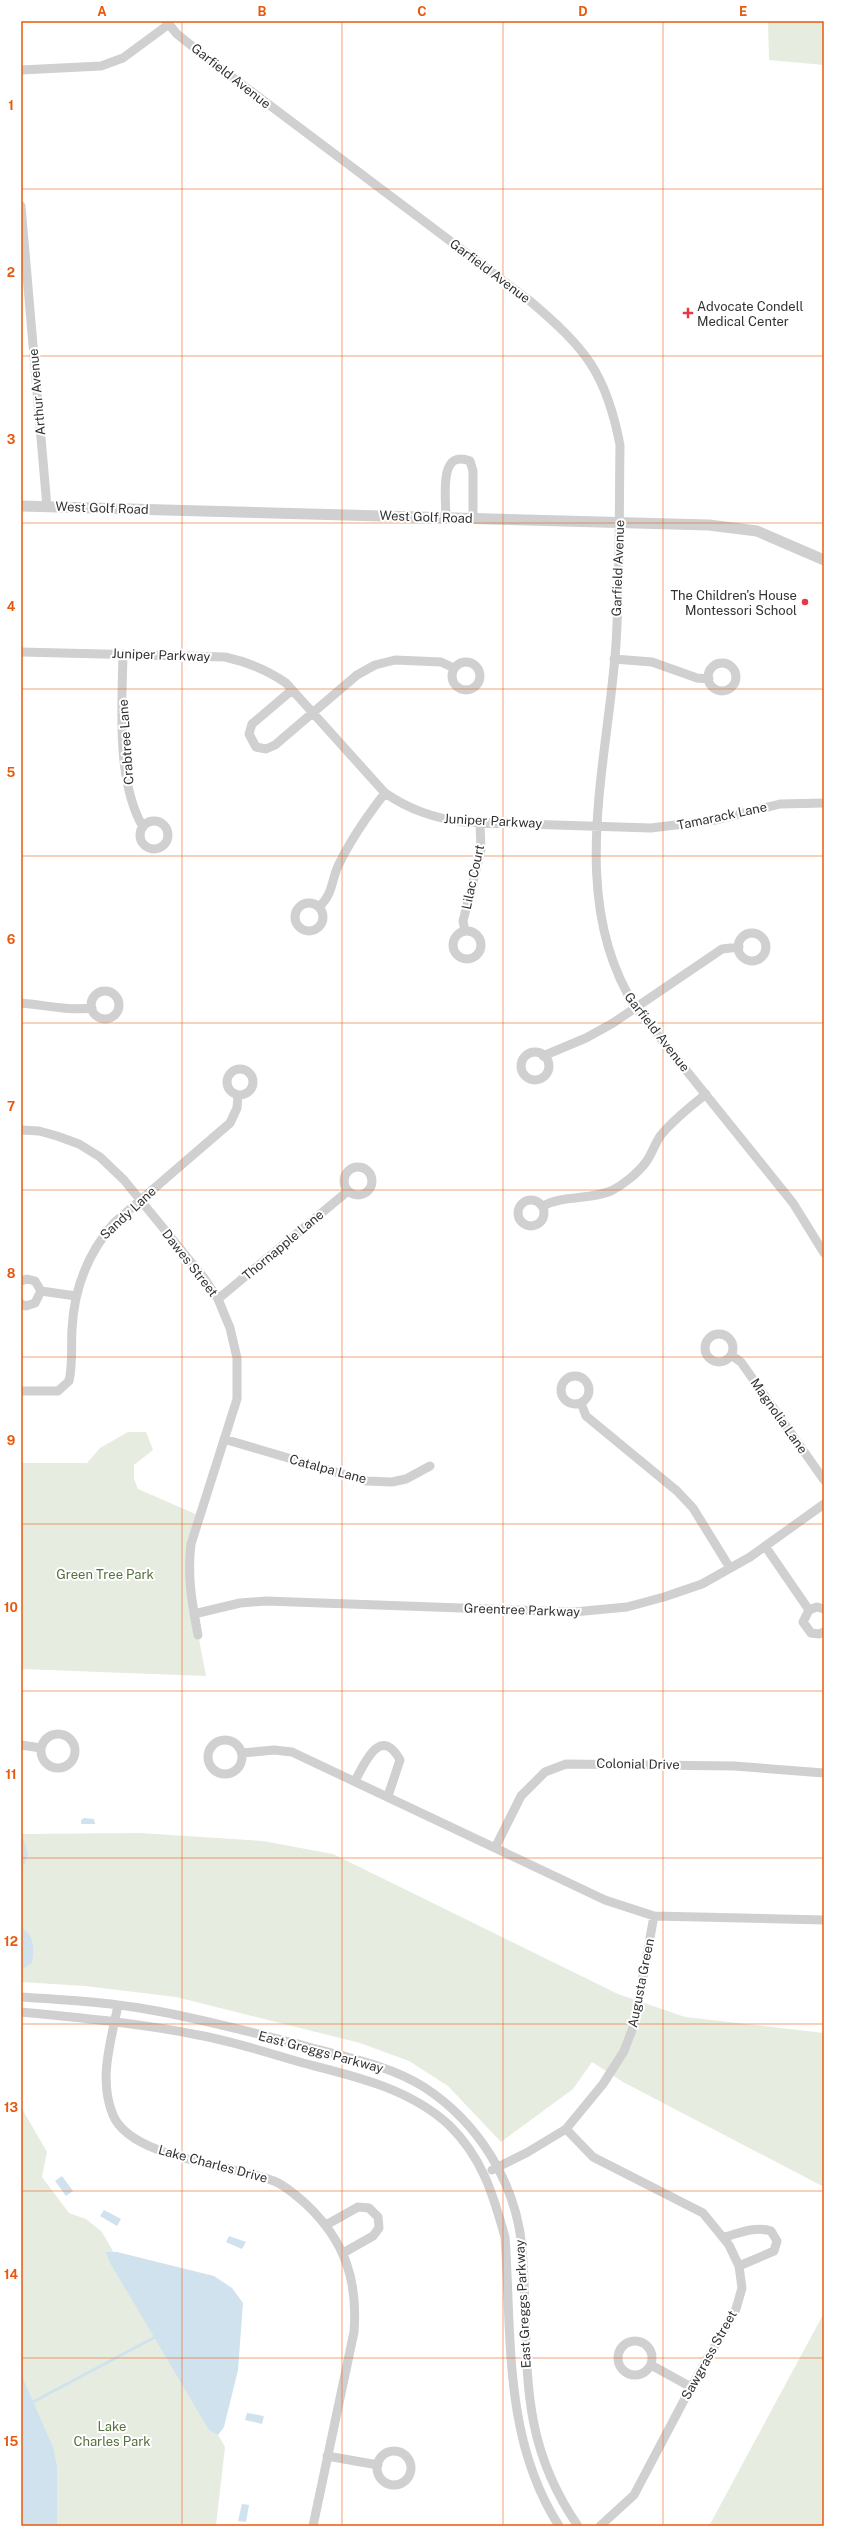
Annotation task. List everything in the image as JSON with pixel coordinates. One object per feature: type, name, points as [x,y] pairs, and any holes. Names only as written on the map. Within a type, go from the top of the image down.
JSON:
[{"type":"street","points":[[21,70],[101,66],[123,58],[167,22]]},
{"type":"street","name":"Garfield Avenue","points":[[167,22],[207,58],[530,301],[565,331],[585,354],[603,383],[614,418],[620,445],[614,659],[597,826],[598,884],[608,948],[621,985],[636,1008],[793,1203],[824,1253]]},
{"type":"street","name":"Arthur Avenue","points":[[21,206],[47,507]]},
{"type":"street","points":[[446,518],[447,471],[449,464],[455,458],[463,458],[470,461],[473,471],[473,518]]},
{"type":"street","name":"West Golf Road","points":[[21,506],[709,525],[757,531],[824,560]]},
{"type":"street","name":"Juniper Parkway","points":[[21,652],[225,657],[246,661],[270,672],[292,690],[313,711],[385,793],[420,813],[440,819],[480,823],[597,826]]},
{"type":"street","name":"Crabtree Lane","points":[[123,654],[123,741],[127,780],[136,815],[143,827]]},
{"type":"street","points":[[614,659],[652,662],[697,678],[709,679]]},
{"type":"street","points":[[292,690],[252,724],[249,734],[252,743],[260,749],[271,748],[357,675],[375,665],[395,660],[441,662],[454,668]]},
{"type":"street","points":[[319,907],[328,898],[337,868],[353,838],[385,793]]},
{"type":"street","name":"Tamarack Lane","points":[[597,826],[651,828],[681,826],[780,804],[824,803]]},
{"type":"street","name":"Lilac Court","points":[[465,931],[463,921],[481,850],[480,823]]},
{"type":"street","points":[[543,1056],[586,1038],[636,1008],[722,950],[738,947]]},
{"type":"street","points":[[21,1003],[47,1005],[76,1010],[92,1008]]},
{"type":"street","points":[[543,1206],[550,1202],[589,1198],[611,1190],[633,1176],[647,1162],[660,1137],[675,1119],[706,1094]]},
{"type":"street","name":"Sandy Lane","points":[[21,1391],[58,1391],[69,1381],[76,1296],[82,1274],[98,1241],[114,1223],[230,1123],[237,1108],[238,1095]]},
{"type":"street","name":"Dawes Street","points":[[21,1130],[39,1131],[79,1144],[100,1157],[140,1200],[204,1278],[218,1299],[230,1328],[237,1358],[237,1399],[191,1544],[189,1583],[198,1635]]},
{"type":"street","name":"Thornapple Lane","points":[[218,1299],[348,1191]]},
{"type":"street","points":[[21,1281],[27,1279],[35,1281],[41,1292]]},
{"type":"street","points":[[41,1292],[76,1296]]},
{"type":"street","points":[[21,1304],[26,1306],[35,1303],[41,1292]]},
{"type":"street","name":"Magnolia Lane","points":[[731,1355],[741,1362],[824,1480]]},
{"type":"street","points":[[581,1403],[586,1416],[693,1508],[730,1568]]},
{"type":"street","name":"Catalpa Lane","points":[[224,1439],[366,1481],[392,1482],[406,1479],[430,1466]]},
{"type":"street","name":"Greentree Parkway","points":[[194,1614],[240,1603],[266,1601],[574,1612],[600,1611],[664,1597],[702,1584],[765,1546],[824,1504]]},
{"type":"street","points":[[765,1546],[809,1610]]},
{"type":"street","points":[[824,1609],[817,1607],[809,1610],[804,1617],[807,1630],[815,1634],[824,1632]]},
{"type":"street","points":[[21,1745],[41,1748]]},
{"type":"street","points":[[355,1781],[371,1752],[377,1747],[385,1746],[394,1750],[400,1760],[388,1796]]},
{"type":"street","points":[[242,1753],[274,1750],[292,1752],[388,1796],[605,1900],[654,1916],[824,1920]]},
{"type":"street","name":"Colonial Drive","points":[[495,1848],[521,1796],[545,1772],[566,1764],[734,1766],[824,1773]]},
{"type":"street","name":"Augusta Green","points":[[485,2173],[528,2152],[566,2128],[603,2084],[624,2051],[634,2025],[654,1916]]},
{"type":"street","name":"East Greggs Parkway","points":[[21,1997],[118,2005],[228,2026],[384,2068],[423,2086],[445,2102],[478,2137],[497,2167],[513,2203],[522,2247],[527,2381],[534,2434],[556,2492],[578,2526]]},
{"type":"street","name":"Lake Charles Drive","points":[[118,2005],[105,2071],[106,2093],[113,2117],[124,2132],[142,2144],[165,2152],[275,2181],[295,2194],[326,2225],[343,2253],[352,2279],[356,2307],[354,2332],[313,2526]]},
{"type":"street","name":"East Greggs Parkway","points":[[21,2012],[199,2035],[366,2079],[414,2100],[449,2126],[485,2173],[505,2237],[514,2405],[536,2480],[559,2526]]},
{"type":"street","name":"Sawgrass Street","points":[[566,2128],[593,2157],[703,2213],[724,2238],[738,2266],[742,2288],[736,2309],[691,2387],[634,2495],[600,2526]]},
{"type":"street","points":[[326,2225],[358,2207],[369,2208],[378,2217],[379,2228],[373,2236],[343,2253]]},
{"type":"street","points":[[724,2238],[753,2229],[764,2229],[771,2232],[776,2241],[774,2251],[738,2266]]},
{"type":"street","points":[[651,2365],[691,2387]]},
{"type":"street","points":[[327,2456],[378,2465]]},
{"type":"green space","points":[[768,21],[824,21],[824,65],[769,60]]},
{"type":"green space","name":"Green Tree Park","points":[[128,1432],[146,1432],[153,1450],[134,1465],[134,1479],[138,1489],[200,1516],[191,1544],[197,1629],[206,1676],[21,1669],[21,1463],[87,1463],[100,1448]]},
{"type":"green space","points":[[140,1833],[263,1841],[333,1854],[618,1994],[685,2017],[824,2033],[824,2187],[623,2082],[592,2062],[573,2089],[501,2142],[448,2086],[409,2061],[360,2043],[176,1997],[85,1986],[21,1982],[21,1834]]},
{"type":"green space","name":"Lake Charles Park","points":[[21,2107],[47,2152],[42,2177],[69,2213],[86,2219],[102,2232],[225,2447],[216,2526],[21,2526]]},
{"type":"green space","points":[[824,2313],[824,2526],[709,2526]]},
{"type":"water","points":[[84,1818],[94,1819],[95,1824],[81,1824],[81,1820]]},
{"type":"water","points":[[21,1840],[24,1841],[28,1854],[25,1864],[21,1866]]},
{"type":"water","points":[[21,1927],[29,1934],[33,1953],[32,1963],[21,1970]]},
{"type":"water","points":[[62,2176],[73,2191],[66,2196],[55,2181]]},
{"type":"water","points":[[104,2210],[121,2219],[117,2226],[100,2216]]},
{"type":"water","points":[[229,2236],[246,2242],[242,2249],[226,2242]]},
{"type":"water","points":[[106,2252],[117,2252],[214,2276],[232,2288],[243,2303],[238,2370],[224,2427],[218,2435],[209,2430],[109,2261]]},
{"type":"water","points":[[21,2374],[53,2447],[57,2467],[57,2526],[21,2526]]},
{"type":"water","points":[[247,2413],[264,2416],[262,2424],[245,2420]]},
{"type":"water","points":[[242,2504],[249,2505],[246,2522],[238,2521]]},
{"type":"waterway","points":[[33,2402],[157,2336]]},
{"type":"place","name":"Advocate Condell Medical Center","points":[[688,313]]},
{"type":"place","name":"The Children's House Montessori School","points":[[805,602]]}]
